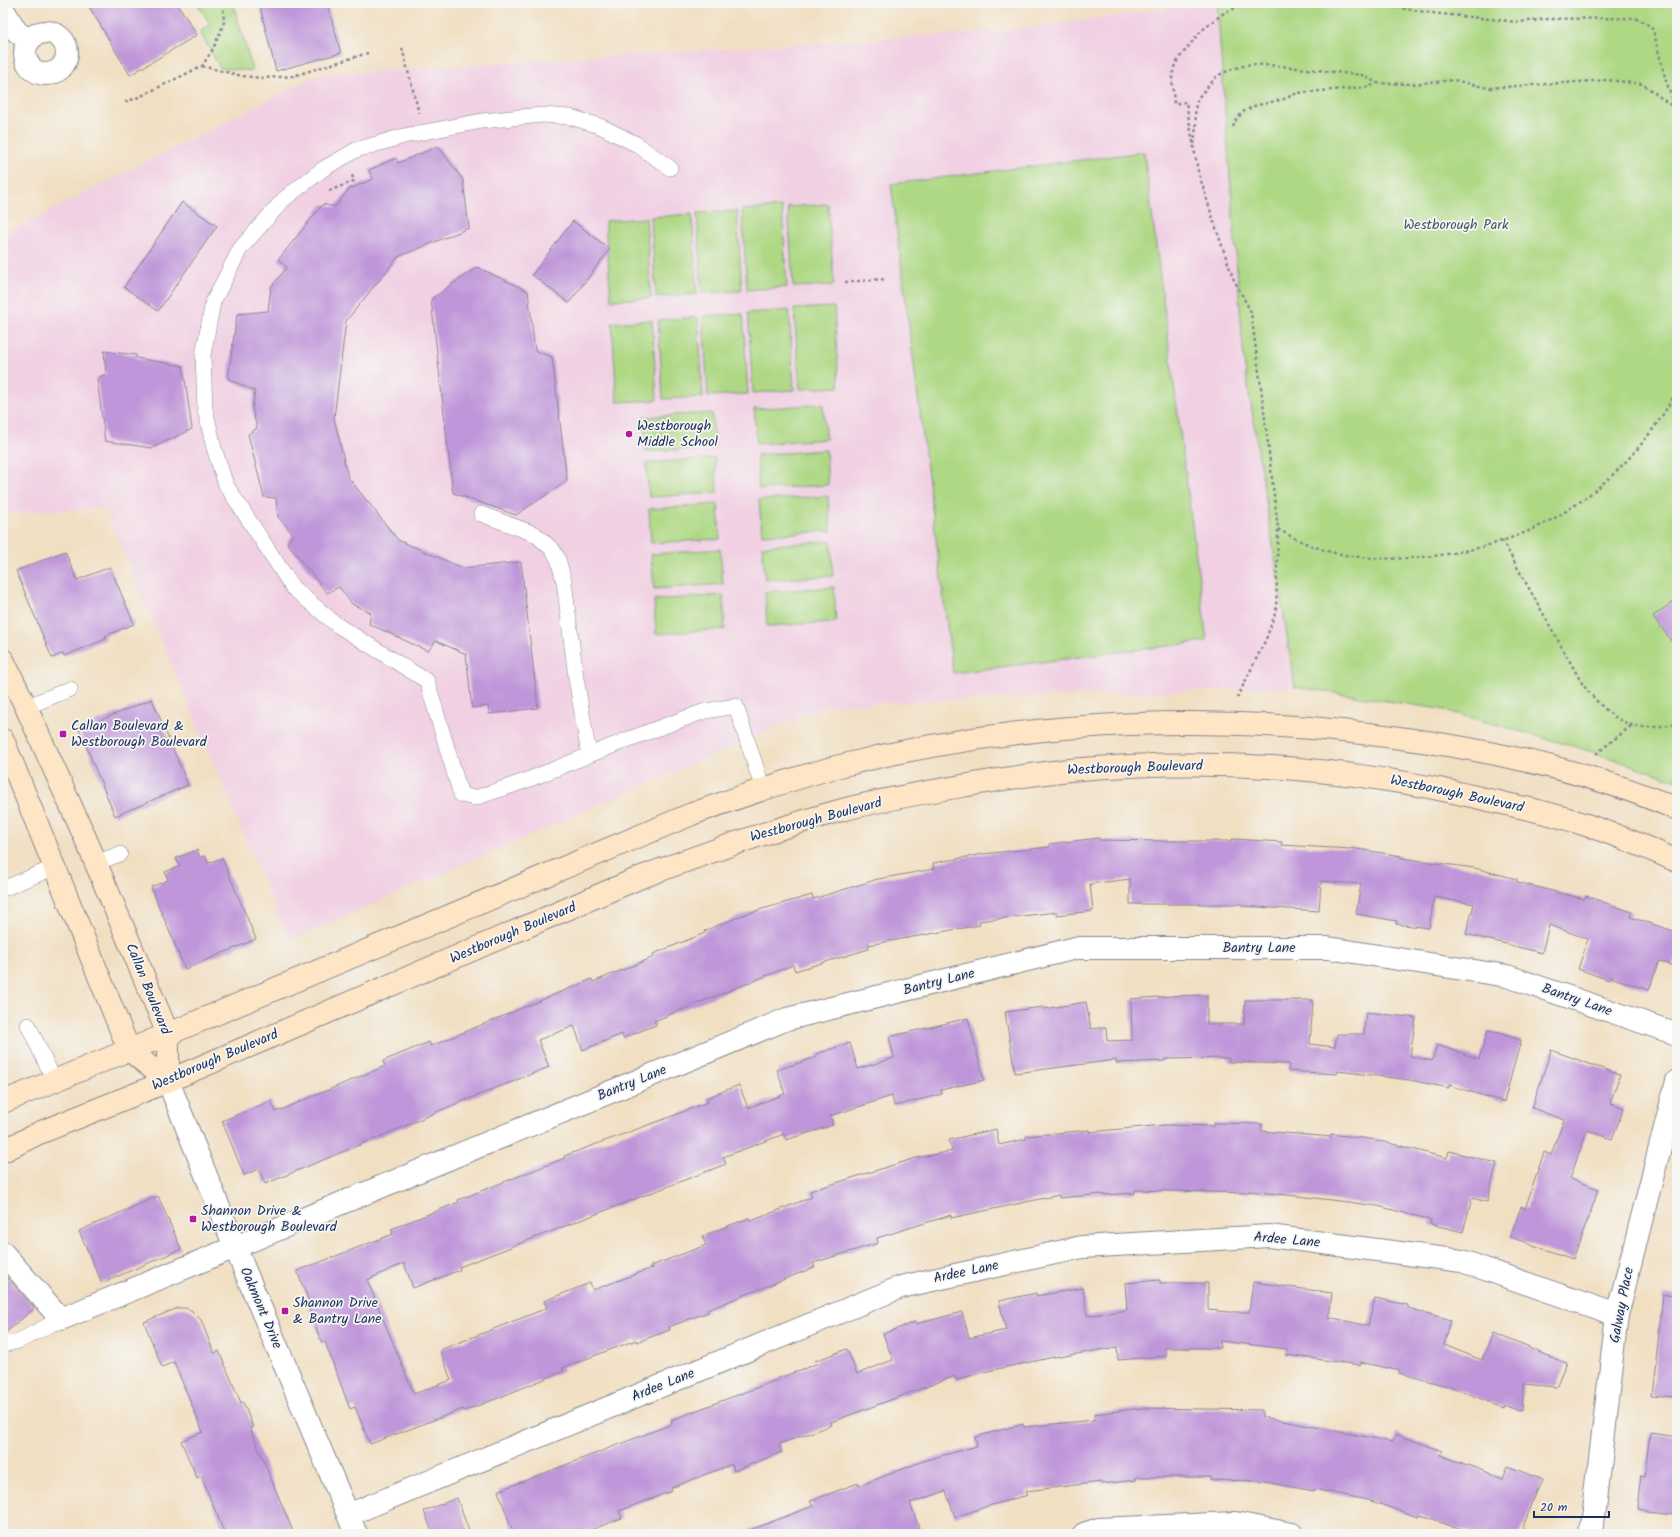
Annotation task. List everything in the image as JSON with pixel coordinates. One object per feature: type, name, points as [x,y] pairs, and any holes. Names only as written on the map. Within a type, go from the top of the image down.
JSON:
[{"type":"main road","name":"Callan Boulevard","points":[[3,660],[26,707],[95,863],[168,1034],[168,1081]]},
{"type":"main road","points":[[3,1102],[692,814],[763,789],[836,767],[911,751],[990,737],[1064,728],[1137,723],[1206,722],[1264,724],[1332,730],[1467,748],[1594,779],[1677,808]]},
{"type":"main road","points":[[3,740],[129,1050],[168,1081]]},
{"type":"main road","name":"Westborough Boulevard","points":[[3,1151],[39,1133],[168,1081],[632,882],[708,852],[770,831],[844,810],[920,793],[1068,770],[1139,766],[1265,766],[1327,771],[1394,780],[1456,792],[1525,808],[1581,823],[1643,846],[1677,861]]},
{"type":"street","points":[[3,9],[16,31],[29,41]]},
{"type":"street","name":"Bantry Lane","points":[[61,1319],[787,1019],[1076,948],[1328,948],[1507,976],[1677,1034]]},
{"type":"street","name":"Oakmont Drive","points":[[168,1081],[235,1247],[352,1524]]},
{"type":"street","name":"Galway Place","points":[[1591,1534],[1617,1315],[1677,1081]]},
{"type":"street","name":"Ardee Lane","points":[[352,1524],[900,1287],[1082,1247],[1269,1236],[1462,1261],[1617,1315]]},
{"type":"street","points":[[3,1253],[61,1319]]},
{"type":"street","points":[[1084,1534],[1099,1529],[1235,1523],[1292,1534]]},
{"type":"lane","points":[[670,168],[636,144],[600,126],[570,117],[542,115],[482,121],[404,136],[356,150],[323,169],[284,199],[240,249],[213,302],[203,356],[205,409],[214,448],[226,485],[293,588],[337,625],[427,681],[461,795],[476,798],[525,781],[705,711],[736,706],[763,789]]},
{"type":"lane","points":[[481,514],[534,534],[553,550],[558,559],[564,581],[576,678],[589,755]]},
{"type":"lane","points":[[26,707],[70,689]]},
{"type":"lane","points":[[95,863],[120,854]]},
{"type":"lane","points":[[5,888],[55,867]]},
{"type":"lane","points":[[28,1025],[54,1080]]},
{"type":"lane","points":[[3,1345],[19,1341],[61,1319]]},
{"type":"path","points":[[125,102],[139,97],[202,66],[214,49],[224,24],[223,3]]},
{"type":"path","points":[[1237,698],[1266,639],[1276,611],[1278,528],[1251,312],[1233,278],[1212,216],[1193,148],[1186,102],[1174,104],[1172,77],[1174,67],[1201,31],[1225,12],[1249,3]]},
{"type":"path","points":[[1367,3],[1432,13],[1518,22],[1548,18],[1635,18],[1646,23],[1653,30],[1666,81],[1676,109]]},
{"type":"path","points":[[402,48],[420,119]]},
{"type":"path","points":[[202,66],[242,76],[261,78],[293,76],[368,52]]},
{"type":"path","points":[[1193,148],[1196,126],[1194,109],[1198,98],[1217,76],[1232,69],[1251,64],[1362,75],[1377,83],[1413,84],[1454,80],[1488,88],[1608,80],[1643,84],[1676,109]]},
{"type":"path","points":[[1233,127],[1236,120],[1243,112],[1254,106],[1284,99],[1296,93],[1369,87],[1377,83]]},
{"type":"path","points":[[327,192],[354,181]]},
{"type":"path","points":[[845,282],[886,279]]},
{"type":"path","points":[[1278,528],[1309,545],[1345,555],[1391,558],[1428,557],[1470,550],[1514,536],[1558,516],[1592,492],[1622,466],[1645,440],[1677,390]]},
{"type":"path","points":[[1502,540],[1583,685],[1600,706],[1623,723],[1642,727],[1677,724]]},
{"type":"path","points":[[1596,754],[1632,725]]},
{"type":"shaded area","name":"Westborough Middle School","points":[[1217,3],[1244,361],[1295,687],[827,705],[289,941],[105,508],[3,513],[3,235],[317,75],[1003,31]]},
{"type":"green space","points":[[197,3],[233,3],[253,71],[220,68],[200,32],[210,24]]},
{"type":"green space","name":"Westborough Park","points":[[1217,3],[1677,3],[1677,781],[1590,751],[1440,709],[1295,687],[1244,361]]},
{"type":"green space","points":[[1144,152],[1207,641],[953,673],[891,184]]},
{"type":"green space","points":[[828,204],[834,285],[793,287],[788,207]]},
{"type":"green space","points":[[782,207],[787,287],[747,290],[742,210]]},
{"type":"green space","points":[[737,211],[742,291],[702,293],[697,213]]},
{"type":"green space","points":[[692,214],[697,294],[656,297],[651,217]]},
{"type":"green space","points":[[646,218],[651,298],[611,300],[605,221]]},
{"type":"green space","points":[[834,307],[839,387],[800,389],[794,309]]},
{"type":"green space","points":[[789,310],[794,390],[753,393],[748,313]]},
{"type":"green space","points":[[743,314],[748,394],[708,396],[703,316]]},
{"type":"green space","points":[[698,317],[703,397],[663,399],[658,320]]},
{"type":"green space","points":[[652,320],[657,400],[617,402],[612,323]]},
{"type":"green space","points":[[823,404],[826,439],[757,444],[754,409]]},
{"type":"green space","points":[[712,413],[715,447],[646,452],[644,417]]},
{"type":"green space","points":[[826,450],[828,485],[759,489],[757,455]]},
{"type":"green space","points":[[715,458],[717,493],[649,497],[646,463]]},
{"type":"green space","points":[[828,496],[831,531],[762,535],[759,500]]},
{"type":"green space","points":[[718,504],[720,539],[651,543],[649,509]]},
{"type":"green space","points":[[831,541],[833,576],[765,580],[762,546]]},
{"type":"green space","points":[[720,549],[723,584],[654,589],[651,554]]},
{"type":"green space","points":[[834,587],[836,622],[767,626],[765,592]]},
{"type":"green space","points":[[723,595],[725,629],[656,634],[654,600]]},
{"type":"building","points":[[87,3],[177,3],[197,35],[130,75]]},
{"type":"building","points":[[259,3],[327,3],[341,53],[276,71]]},
{"type":"building","points":[[438,146],[463,180],[469,228],[398,257],[346,321],[334,418],[348,477],[398,540],[463,568],[521,562],[538,708],[489,714],[488,706],[472,708],[466,654],[436,641],[428,651],[369,624],[371,613],[352,604],[339,587],[327,593],[287,543],[293,534],[278,517],[276,498],[264,497],[248,434],[257,428],[252,409],[255,391],[228,379],[237,314],[268,311],[271,287],[287,267],[278,260],[323,204],[335,207],[349,189],[373,179],[369,170],[396,158],[398,163]]},
{"type":"building","points":[[182,202],[217,226],[158,311],[124,287]]},
{"type":"building","points":[[573,221],[610,249],[569,303],[532,275]]},
{"type":"building","points":[[477,267],[528,291],[535,351],[552,357],[567,481],[516,515],[453,493],[431,299]]},
{"type":"building","points":[[104,351],[136,355],[136,358],[183,366],[192,429],[152,448],[105,441],[97,378],[106,374]]},
{"type":"building","points":[[65,551],[77,580],[110,567],[134,624],[105,636],[106,639],[64,656],[63,653],[52,658],[16,571]]},
{"type":"building","points":[[1677,599],[1677,649],[1653,616]]},
{"type":"building","points":[[152,699],[188,785],[115,816],[79,729]]},
{"type":"building","points":[[1099,838],[1099,840],[1232,841],[1232,839],[1282,842],[1281,845],[1351,848],[1401,856],[1401,858],[1474,868],[1517,879],[1517,882],[1584,899],[1586,896],[1632,912],[1630,917],[1677,932],[1677,953],[1673,966],[1659,961],[1649,990],[1610,977],[1609,980],[1578,969],[1588,939],[1549,925],[1542,953],[1466,934],[1474,904],[1434,897],[1429,928],[1396,924],[1397,921],[1356,914],[1361,884],[1321,881],[1319,911],[1242,906],[1242,904],[1130,904],[1130,879],[1090,884],[1093,911],[1057,915],[1057,912],[979,921],[980,925],[868,945],[869,949],[795,971],[793,965],[654,1021],[656,1025],[623,1038],[622,1034],[583,1050],[574,1026],[538,1040],[549,1067],[441,1110],[265,1184],[259,1169],[244,1175],[222,1121],[271,1101],[276,1112],[385,1066],[383,1061],[429,1042],[431,1046],[592,979],[593,982],[654,957],[653,954],[705,933],[704,931],[748,913],[812,895],[813,899],[878,879],[934,869],[933,863],[983,854],[1050,847],[1049,844]]},
{"type":"building","points":[[197,850],[200,857],[205,856],[208,863],[222,858],[256,939],[185,969],[151,887],[168,880],[165,872],[180,866],[176,858]]},
{"type":"building","points":[[1207,995],[1207,1024],[1244,1024],[1245,1000],[1313,1000],[1310,1044],[1335,1047],[1337,1034],[1364,1034],[1366,1012],[1416,1018],[1410,1056],[1432,1061],[1437,1045],[1479,1059],[1488,1030],[1521,1040],[1504,1102],[1449,1085],[1449,1088],[1410,1080],[1338,1071],[1337,1074],[1288,1071],[1289,1064],[1229,1062],[1229,1058],[1165,1059],[1165,1061],[1116,1063],[1116,1060],[1015,1073],[1005,1012],[1043,1007],[1044,1009],[1086,1002],[1091,1029],[1106,1027],[1107,1041],[1132,1040],[1131,999]]},
{"type":"building","points":[[968,1018],[984,1080],[941,1090],[942,1094],[894,1106],[892,1096],[830,1116],[833,1125],[786,1140],[784,1134],[723,1157],[726,1164],[459,1267],[460,1270],[413,1288],[404,1263],[367,1280],[414,1394],[451,1380],[440,1350],[547,1308],[544,1301],[590,1283],[593,1290],[652,1268],[651,1266],[706,1245],[702,1236],[749,1218],[751,1221],[812,1197],[810,1191],[916,1158],[952,1151],[949,1140],[996,1129],[999,1145],[1026,1139],[1026,1136],[1164,1125],[1214,1126],[1214,1123],[1262,1124],[1262,1131],[1331,1137],[1331,1134],[1377,1140],[1447,1158],[1449,1151],[1497,1163],[1487,1202],[1472,1198],[1463,1232],[1430,1224],[1431,1220],[1378,1206],[1248,1191],[1248,1193],[1135,1190],[1135,1193],[1059,1198],[1059,1195],[951,1218],[951,1215],[877,1238],[878,1243],[813,1263],[815,1267],[707,1310],[708,1312],[669,1327],[670,1330],[637,1342],[636,1340],[562,1368],[564,1371],[498,1398],[464,1411],[463,1409],[370,1444],[355,1407],[350,1409],[325,1342],[322,1343],[309,1310],[312,1309],[297,1271],[393,1234],[391,1229],[459,1202],[458,1200],[565,1158],[564,1156],[708,1102],[706,1098],[739,1085],[748,1108],[785,1094],[777,1070],[817,1057],[816,1054],[850,1043],[858,1069],[894,1058],[889,1037]]},
{"type":"building","points":[[1551,1050],[1620,1075],[1610,1103],[1624,1108],[1612,1139],[1587,1130],[1570,1179],[1599,1189],[1573,1259],[1510,1237],[1521,1207],[1525,1209],[1544,1152],[1551,1155],[1564,1120],[1532,1108]]},
{"type":"building","points":[[158,1196],[181,1249],[102,1283],[79,1231]]},
{"type":"building","points":[[3,1273],[34,1308],[3,1335]]},
{"type":"building","points":[[1160,1280],[1160,1283],[1208,1283],[1208,1310],[1229,1312],[1249,1312],[1253,1282],[1332,1293],[1329,1317],[1368,1326],[1375,1298],[1408,1305],[1408,1308],[1451,1320],[1444,1345],[1482,1360],[1493,1333],[1566,1363],[1556,1387],[1524,1384],[1522,1411],[1504,1404],[1503,1407],[1447,1386],[1399,1373],[1400,1371],[1361,1362],[1360,1365],[1286,1355],[1287,1349],[1220,1341],[1220,1348],[1165,1348],[1166,1356],[1118,1360],[1117,1347],[1059,1356],[983,1372],[956,1380],[955,1376],[831,1422],[832,1425],[779,1444],[782,1452],[734,1471],[732,1464],[671,1488],[672,1491],[619,1511],[622,1518],[580,1534],[514,1534],[498,1491],[672,1424],[671,1420],[777,1380],[816,1364],[815,1361],[847,1349],[857,1374],[893,1360],[883,1334],[915,1322],[916,1324],[962,1312],[969,1338],[1006,1330],[999,1301],[1036,1293],[1036,1296],[1083,1288],[1087,1316],[1127,1310],[1125,1283]]},
{"type":"building","points":[[1663,1294],[1677,1295],[1677,1398],[1652,1396]]},
{"type":"building","points":[[178,1308],[191,1310],[201,1320],[214,1353],[219,1351],[241,1403],[243,1402],[253,1427],[250,1428],[294,1534],[225,1534],[201,1476],[197,1478],[181,1441],[203,1432],[174,1362],[162,1367],[144,1322]]},
{"type":"building","points":[[1143,1408],[1262,1410],[1262,1417],[1393,1442],[1396,1434],[1442,1451],[1440,1455],[1503,1478],[1508,1466],[1542,1480],[1520,1534],[1473,1534],[1419,1515],[1418,1517],[1368,1500],[1314,1489],[1314,1491],[1260,1481],[1211,1480],[1211,1477],[1136,1477],[1136,1480],[1101,1484],[1101,1482],[1026,1491],[1028,1495],[955,1517],[946,1491],[910,1503],[921,1534],[745,1534],[745,1532],[813,1506],[810,1501],[858,1483],[859,1486],[926,1460],[977,1446],[975,1437],[1023,1424],[1024,1427],[1094,1420],[1094,1414]]},
{"type":"building","points":[[1650,1433],[1677,1437],[1677,1514],[1637,1510],[1641,1475],[1645,1476]]},
{"type":"building","points":[[457,1498],[470,1534],[433,1534],[424,1511]]},
{"type":"place","name":"Westborough Middle School","points":[[629,434]]},
{"type":"place","name":"Callan Boulevard & Westborough Boulevard","points":[[63,734]]},
{"type":"place","name":"Shannon Drive & Westborough Boulevard","points":[[193,1219]]},
{"type":"place","name":"Shannon Drive & Bantry Lane","points":[[285,1311]]}]
